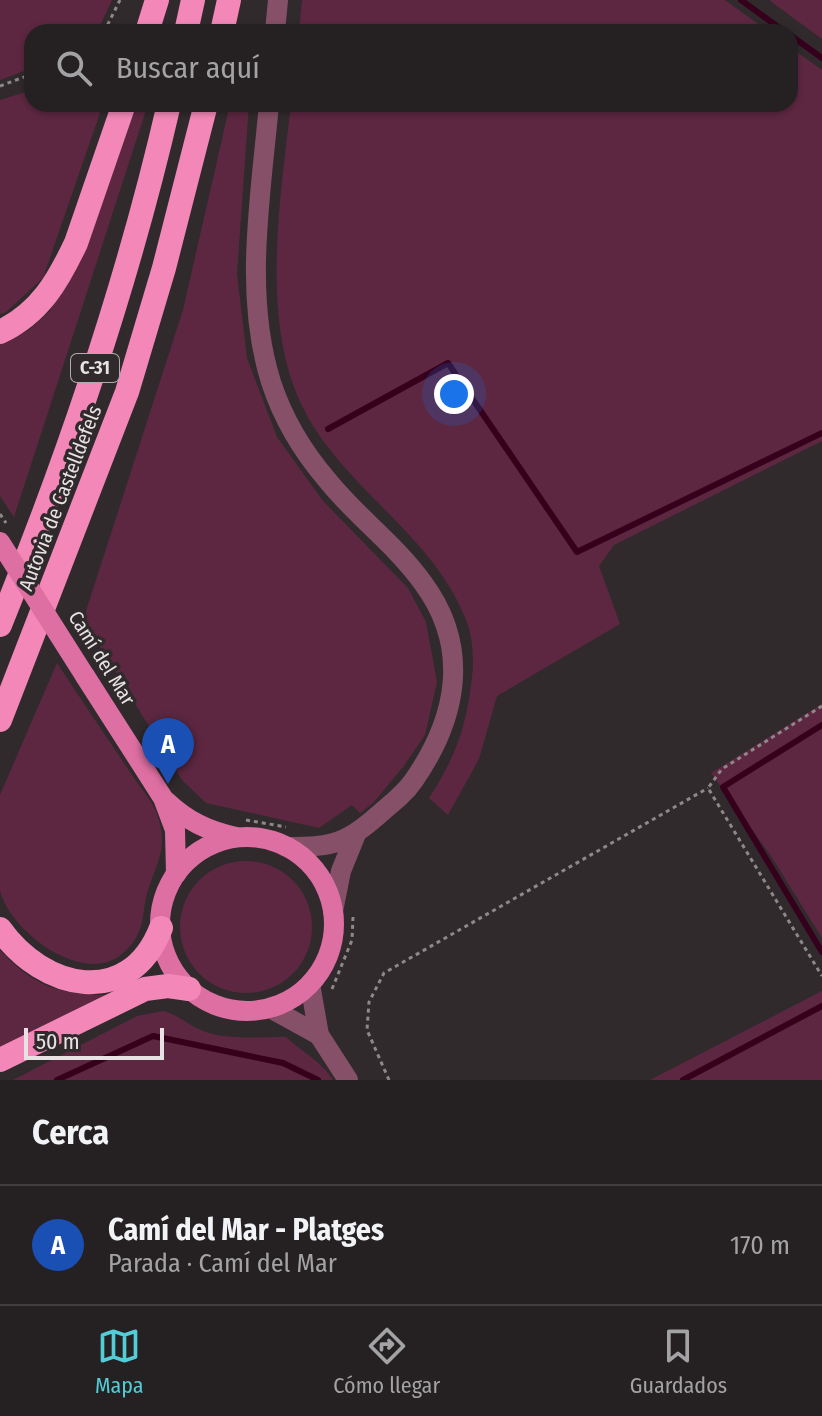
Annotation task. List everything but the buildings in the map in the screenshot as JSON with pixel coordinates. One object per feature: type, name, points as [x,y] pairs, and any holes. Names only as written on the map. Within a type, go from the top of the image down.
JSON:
[{"type":"highway","points":[[150,24],[157,0]]},
{"type":"highway","points":[[188,24],[193,0]]},
{"type":"highway","points":[[224,24],[229,0]]},
{"type":"highway","points":[[0,332],[39,306],[60,275],[76,243],[121,112]]},
{"type":"highway","name":"Autovia de Castelldefels","points":[[0,625],[38,533],[91,383],[129,259],[167,112]]},
{"type":"highway","name":"Autovia de Castelldefels","points":[[0,720],[127,392],[164,268],[204,112]]},
{"type":"highway","points":[[0,929],[20,953],[36,964],[60,976],[92,983],[106,982],[133,971],[153,948],[161,928]]},
{"type":"highway","points":[[0,1060],[145,989],[168,986],[189,989]]},
{"type":"main road","name":"Camí del Mar","points":[[0,542],[163,798],[175,830],[176,874]]},
{"type":"main road","name":"Camí del Mar","points":[[163,798],[181,816],[197,824],[238,828]]},
{"type":"main road","points":[[238,828],[265,839],[288,838],[342,908],[322,969],[293,998],[270,1008],[252,1011],[228,1009],[208,1001],[179,981],[165,955],[161,928],[166,897],[176,874],[199,852],[226,840],[238,828]]},
{"type":"street","points":[[276,24],[278,0]]},
{"type":"street","points":[[268,112],[261,193],[257,301],[264,357],[271,383],[288,424],[317,468],[423,582],[441,617],[452,655],[454,675],[453,696],[442,732],[429,759],[408,789],[356,834],[317,847],[288,838]]},
{"type":"street","points":[[342,908],[341,871],[356,834]]},
{"type":"street","points":[[310,984],[319,1035],[348,1080]]},
{"type":"street","points":[[270,1008],[319,1035]]},
{"type":"path","points":[[108,24],[120,0]]},
{"type":"path","points":[[0,86],[24,77]]},
{"type":"path","points":[[389,1080],[367,1030],[369,1002],[384,973],[708,788],[722,769],[822,706]]},
{"type":"path","points":[[708,788],[822,976]]},
{"type":"path","points":[[238,828],[288,838]]},
{"type":"path","points":[[331,994],[352,940],[342,908]]},
{"type":"shaded area","points":[[0,0],[112,0],[101,24],[24,24],[24,71],[0,80]]},
{"type":"shaded area","points":[[302,0],[725,0],[758,24],[300,24]]},
{"type":"shaded area","points":[[769,0],[822,0],[822,39]]},
{"type":"shaded area","points":[[798,53],[822,70],[822,441],[614,545],[599,566],[620,624],[497,696],[479,759],[448,815],[429,798],[450,760],[464,721],[472,675],[471,637],[450,587],[429,558],[330,450],[310,420],[294,387],[279,320],[279,210],[290,112],[798,112]]},
{"type":"shaded area","points":[[24,92],[24,112],[100,112],[43,278],[0,314],[0,100]]},
{"type":"shaded area","points":[[132,112],[145,112],[14,517],[0,496],[0,344],[29,330],[50,311],[68,280]]},
{"type":"shaded area","points":[[228,112],[248,112],[237,274],[247,358],[277,437],[323,501],[408,588],[426,622],[437,682],[425,735],[403,767],[373,803],[360,813],[352,805],[319,828],[206,803],[182,780],[81,616],[86,611],[183,310]]},
{"type":"shaded area","points":[[57,663],[150,801],[161,828],[161,853],[146,896],[140,930],[123,953],[107,962],[89,964],[51,950],[18,922],[6,906],[0,890],[0,795]]},
{"type":"shaded area","points":[[822,704],[822,938],[771,856],[711,773]]},
{"type":"shaded area","points":[[246,861],[271,866],[293,880],[307,902],[312,927],[307,952],[293,974],[271,988],[246,993],[221,988],[199,974],[185,952],[180,927],[185,902],[199,880],[221,866]]},
{"type":"shaded area","points":[[0,950],[24,972],[48,986],[75,993],[107,995],[0,1047]]},
{"type":"shaded area","points":[[822,991],[822,1080],[650,1080]]},
{"type":"shaded area","points":[[163,1011],[212,1034],[286,1037],[317,1062],[333,1080],[13,1080],[137,1016]]},
{"type":"waterway","points":[[741,0],[774,24]]},
{"type":"waterway","points":[[798,41],[822,58]]},
{"type":"waterway","points":[[328,429],[448,363],[577,552],[822,433]]},
{"type":"waterway","points":[[822,725],[723,787],[822,952]]},
{"type":"waterway","points":[[683,1080],[822,1006]]},
{"type":"waterway","points":[[57,1080],[153,1036],[283,1063],[318,1080]]},
{"type":"place","name":"Camí del Mar - Platges","points":[[168,784]]}]
